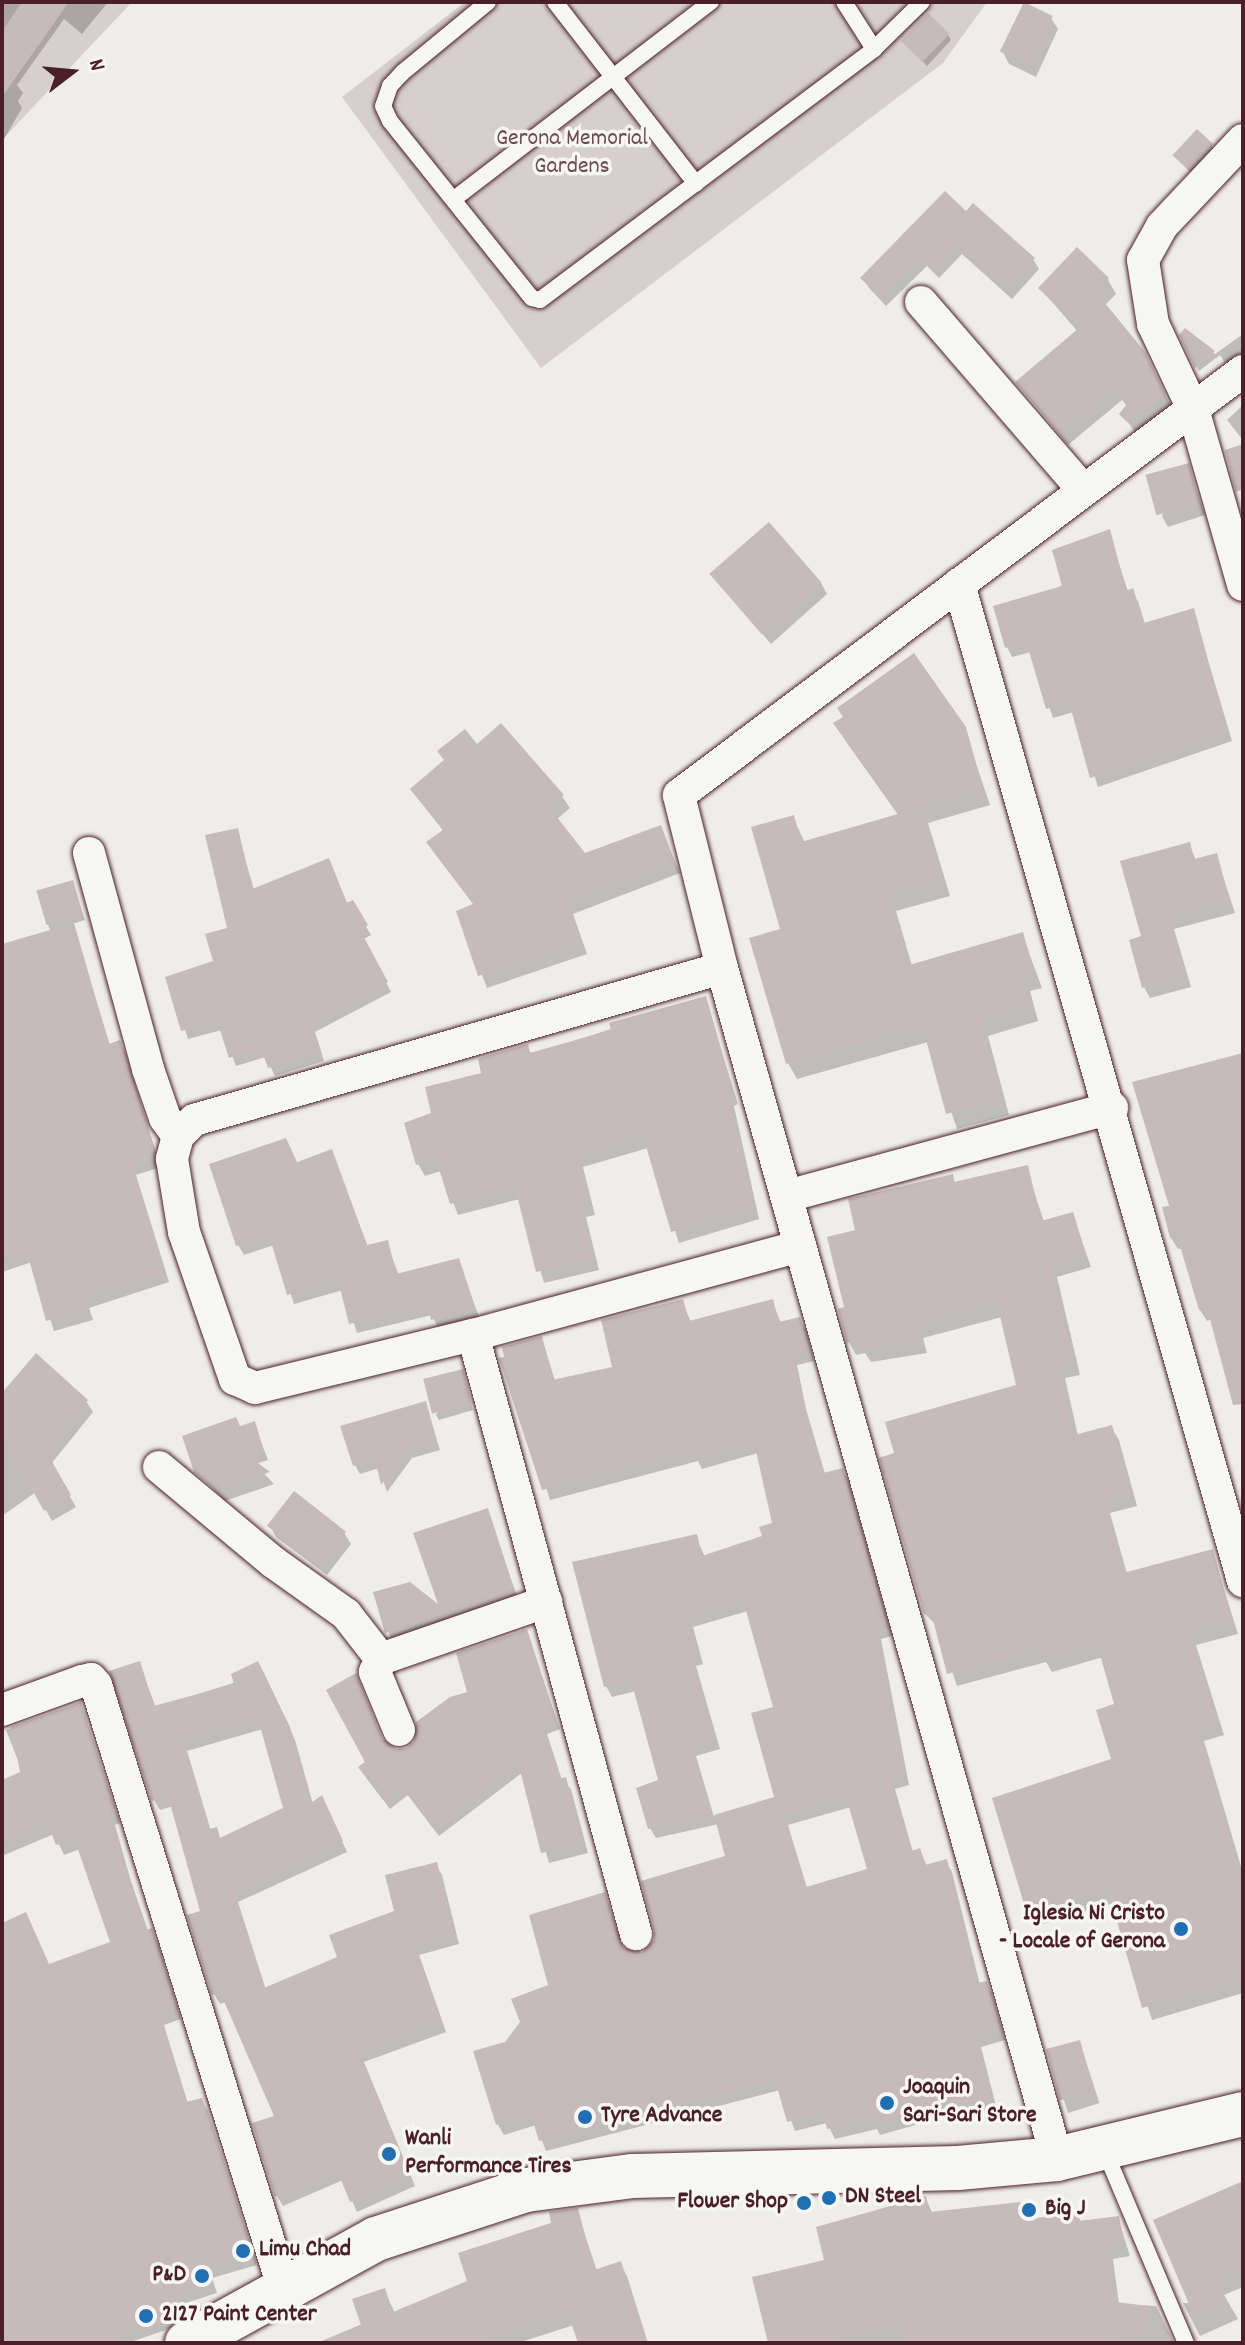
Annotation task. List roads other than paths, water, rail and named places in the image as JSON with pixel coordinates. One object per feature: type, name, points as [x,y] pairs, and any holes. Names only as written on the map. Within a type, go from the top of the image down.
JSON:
[{"type":"main road","points":[[187,2343],[283,2287],[376,2239],[526,2190],[633,2176],[958,2168],[1057,2159],[1243,2114]]},
{"type":"street","points":[[1243,140],[1162,226],[1143,260],[1153,324],[1193,409],[1243,585]]},
{"type":"street","points":[[921,302],[1083,490]]},
{"type":"street","points":[[1057,2159],[722,968],[679,795],[1243,371]]},
{"type":"street","points":[[959,584],[1112,1108],[1232,1502],[1243,1581]]},
{"type":"street","points":[[89,853],[148,1069],[165,1118],[178,1136]]},
{"type":"street","points":[[722,968],[205,1115],[185,1126],[178,1136],[172,1159],[175,1193],[235,1379],[255,1388],[473,1335],[800,1246]]},
{"type":"street","points":[[787,1196],[1112,1108]]},
{"type":"street","points":[[473,1335],[636,1934]]},
{"type":"street","points":[[159,1467],[273,1562],[346,1614],[381,1659]]},
{"type":"street","points":[[399,1730],[375,1672],[381,1659],[546,1602]]},
{"type":"street","points":[[2,1710],[82,1681],[91,1679],[96,1685],[283,2287]]},
{"type":"lane","points":[[488,2],[403,72],[384,99],[390,121],[532,298],[540,300],[874,49],[922,2]]},
{"type":"lane","points":[[555,2],[696,184]]},
{"type":"lane","points":[[454,199],[711,2]]},
{"type":"lane","points":[[844,2],[874,49]]},
{"type":"lane","points":[[1104,2149],[1186,2343]]},
{"type":"place","name":"Iglesia Ni Cristo - Locale of Gerona","points":[[1181,1929]]},
{"type":"place","name":"Joaquin Sari-Sari Store","points":[[887,2103]]},
{"type":"place","name":"Tyre Advance","points":[[585,2117]]},
{"type":"place","name":"Wanli Performance Tires","points":[[389,2154]]},
{"type":"place","name":"DN Steel","points":[[829,2198]]},
{"type":"place","name":"Flower Shop","points":[[804,2203]]},
{"type":"place","name":"Big J","points":[[1029,2210]]},
{"type":"place","name":"Limu Chad","points":[[243,2251]]},
{"type":"place","name":"P&D","points":[[202,2276]]},
{"type":"place","name":"2127 Paint Center","points":[[146,2316]]},
{"type":"park label","name":"Gerona Memorial Gardens","points":[[572,154]]}]
